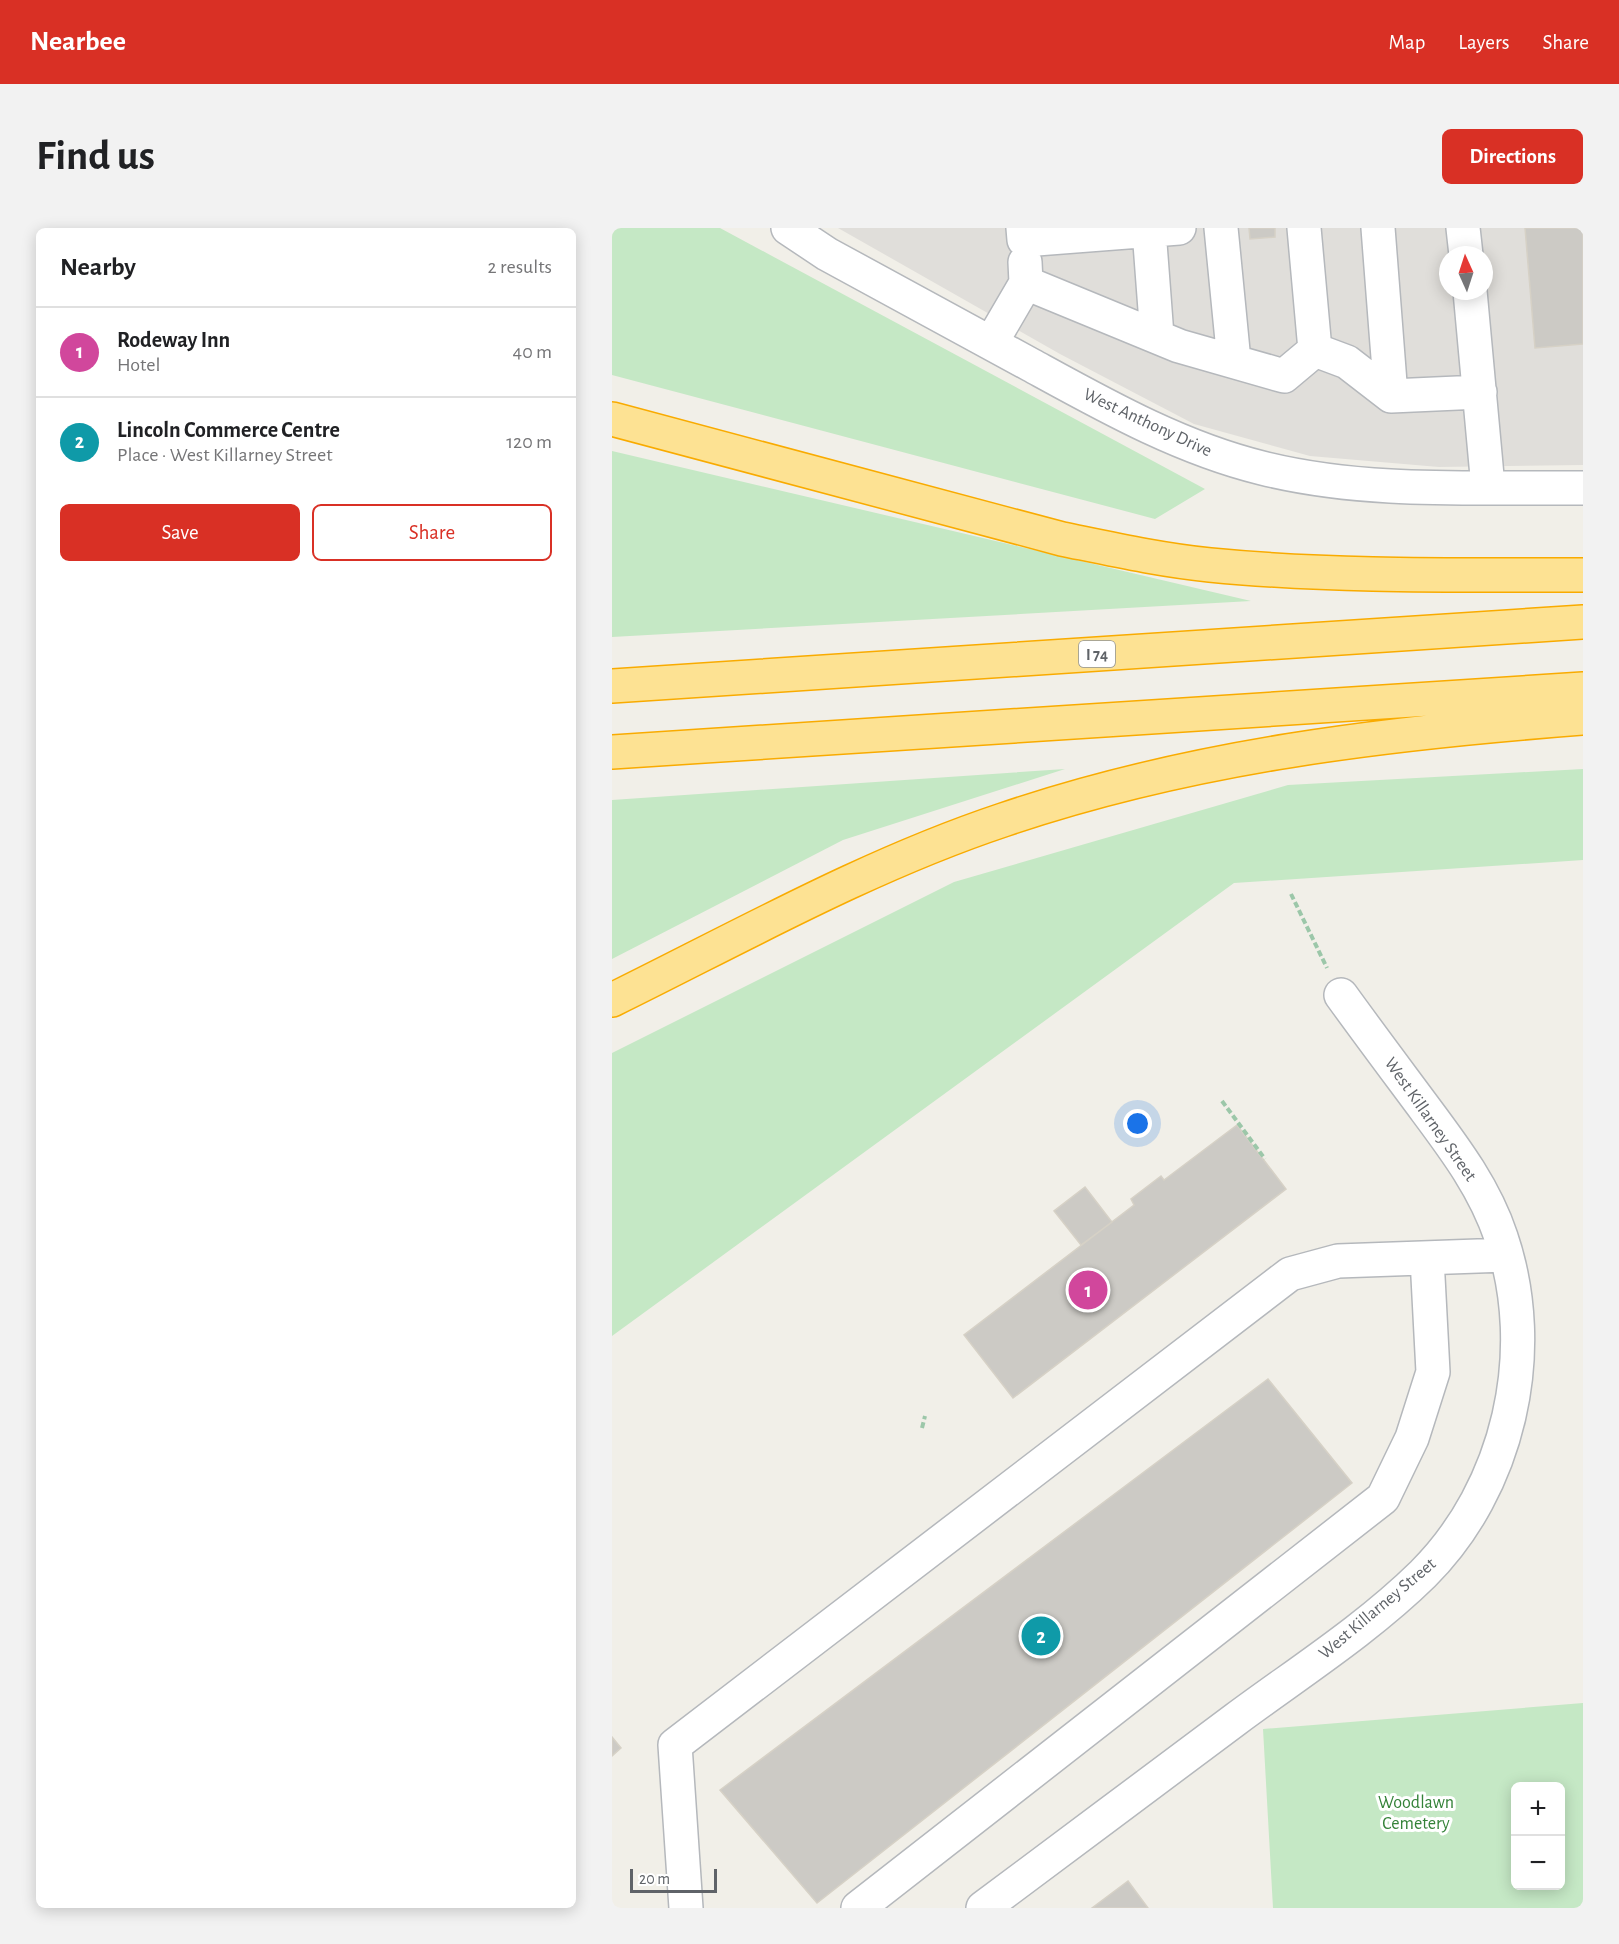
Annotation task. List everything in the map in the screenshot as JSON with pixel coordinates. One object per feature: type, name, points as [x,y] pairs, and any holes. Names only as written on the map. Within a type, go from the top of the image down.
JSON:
[{"type":"highway","points":[[612,419],[1062,539],[1136,554],[1209,565],[1315,573],[1583,575]]},
{"type":"highway","name":"I 74","points":[[612,686],[1583,622]]},
{"type":"highway","points":[[612,752],[1583,689]]},
{"type":"highway","points":[[612,1000],[901,860],[1002,820],[1107,788],[1218,762],[1330,743],[1583,718]]},
{"type":"street","name":"West Anthony Drive","points":[[788,228],[827,254],[1106,406],[1186,443],[1262,468],[1329,481],[1400,487],[1583,488]]},
{"type":"street","points":[[1221,228],[1234,361]]},
{"type":"street","points":[[1304,228],[1316,350]]},
{"type":"street","points":[[1378,228],[1391,396]]},
{"type":"street","points":[[1463,228],[1465,246]]},
{"type":"street","points":[[991,343],[1026,283],[1024,234],[1164,229],[1157,336]]},
{"type":"street","points":[[1026,283],[1179,346],[1284,376],[1316,350]]},
{"type":"street","points":[[1471,300],[1488,487]]},
{"type":"street","points":[[1316,350],[1347,362],[1391,396],[1480,392]]},
{"type":"street","name":"West Killarney Street","points":[[983,1908],[1362,1625],[1422,1574],[1449,1544],[1471,1511],[1492,1469],[1511,1411],[1517,1374],[1517,1330],[1512,1281],[1506,1255],[1486,1200],[1463,1160],[1341,995]]},
{"type":"street","points":[[686,1908],[675,1745],[1290,1274],[1338,1261],[1506,1255]]},
{"type":"street","points":[[858,1908],[1383,1498],[1412,1438],[1433,1372],[1427,1258]]},
{"type":"path","points":[[1291,894],[1341,995]]},
{"type":"path","points":[[1222,1101],[1265,1159]]},
{"type":"path","points":[[922,1428],[925,1416]]},
{"type":"shaded area","points":[[838,228],[1583,228],[1583,465],[1439,467],[1310,456],[1194,424],[1060,354]]},
{"type":"green space","points":[[612,228],[720,228],[1205,489],[1155,519],[612,375]]},
{"type":"green space","points":[[612,451],[1251,601],[612,637]]},
{"type":"green space","points":[[1065,769],[843,840],[612,959],[612,800]]},
{"type":"green space","points":[[1583,769],[1583,860],[1234,883],[612,1336],[612,1053],[954,882],[1288,785]]},
{"type":"green space","name":"Woodlawn Cemetery","points":[[1583,1703],[1583,1908],[1273,1908],[1263,1729]]},
{"type":"building","points":[[1249,228],[1275,228],[1275,237],[1250,239]]},
{"type":"building","points":[[1525,228],[1583,228],[1583,344],[1535,348]]},
{"type":"building","points":[[1237,1125],[1286,1189],[1013,1398],[964,1335],[1134,1205],[1131,1199],[1161,1176],[1164,1180]]},
{"type":"building","points":[[1085,1187],[1112,1222],[1081,1245],[1054,1211]]},
{"type":"building","points":[[1268,1379],[1352,1483],[817,1903],[720,1790]]},
{"type":"building","points":[[612,1737],[621,1748],[612,1756]]},
{"type":"building","points":[[1128,1881],[1148,1908],[1092,1908]]},
{"type":"place","name":"Rodeway Inn","points":[[1088,1290]]},
{"type":"place","name":"Lincoln Commerce Centre","points":[[1041,1636]]}]
